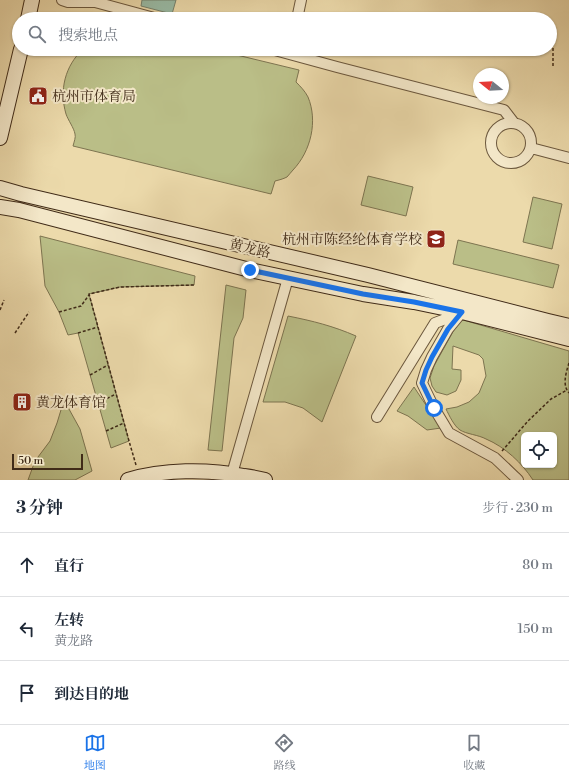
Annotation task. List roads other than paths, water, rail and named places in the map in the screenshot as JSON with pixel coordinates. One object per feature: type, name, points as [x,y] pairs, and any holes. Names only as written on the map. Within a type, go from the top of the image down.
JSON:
[{"type":"main road","points":[[29,12],[32,0]]},
{"type":"main road","points":[[0,138],[19,56]]},
{"type":"main road","name":"黄龙路","points":[[0,188],[368,275],[569,326]]},
{"type":"main road","points":[[0,195],[21,194]]},
{"type":"main road","name":"黄龙路","points":[[0,207],[19,210],[237,267],[363,294],[414,302],[462,312],[569,339]]},
{"type":"main road","points":[[237,267],[245,264],[248,258],[247,252],[241,246]]},
{"type":"main road","points":[[134,478],[180,472],[204,471],[265,480]]},
{"type":"street","points":[[62,0],[68,2],[95,2],[132,12]]},
{"type":"street","points":[[298,12],[301,0]]},
{"type":"street","points":[[304,56],[337,67],[504,110],[514,123]]},
{"type":"street","points":[[508,123],[521,125],[530,135],[532,141],[531,148],[524,160],[512,164],[505,163],[494,155],[491,142],[492,136],[496,130],[508,123]]},
{"type":"street","points":[[531,148],[569,158]]},
{"type":"street","points":[[232,474],[288,278]]},
{"type":"street","points":[[377,417],[435,324],[462,312]]},
{"type":"street","points":[[462,312],[448,329],[432,357],[422,383],[434,408],[449,433],[495,458],[518,480]]},
{"type":"place","name":"杭州市体育局","points":[[38,96]]},
{"type":"place","name":"杭州市陈经纶体育学校","points":[[436,239]]},
{"type":"place","name":"黄龙体育馆","points":[[22,402]]}]
